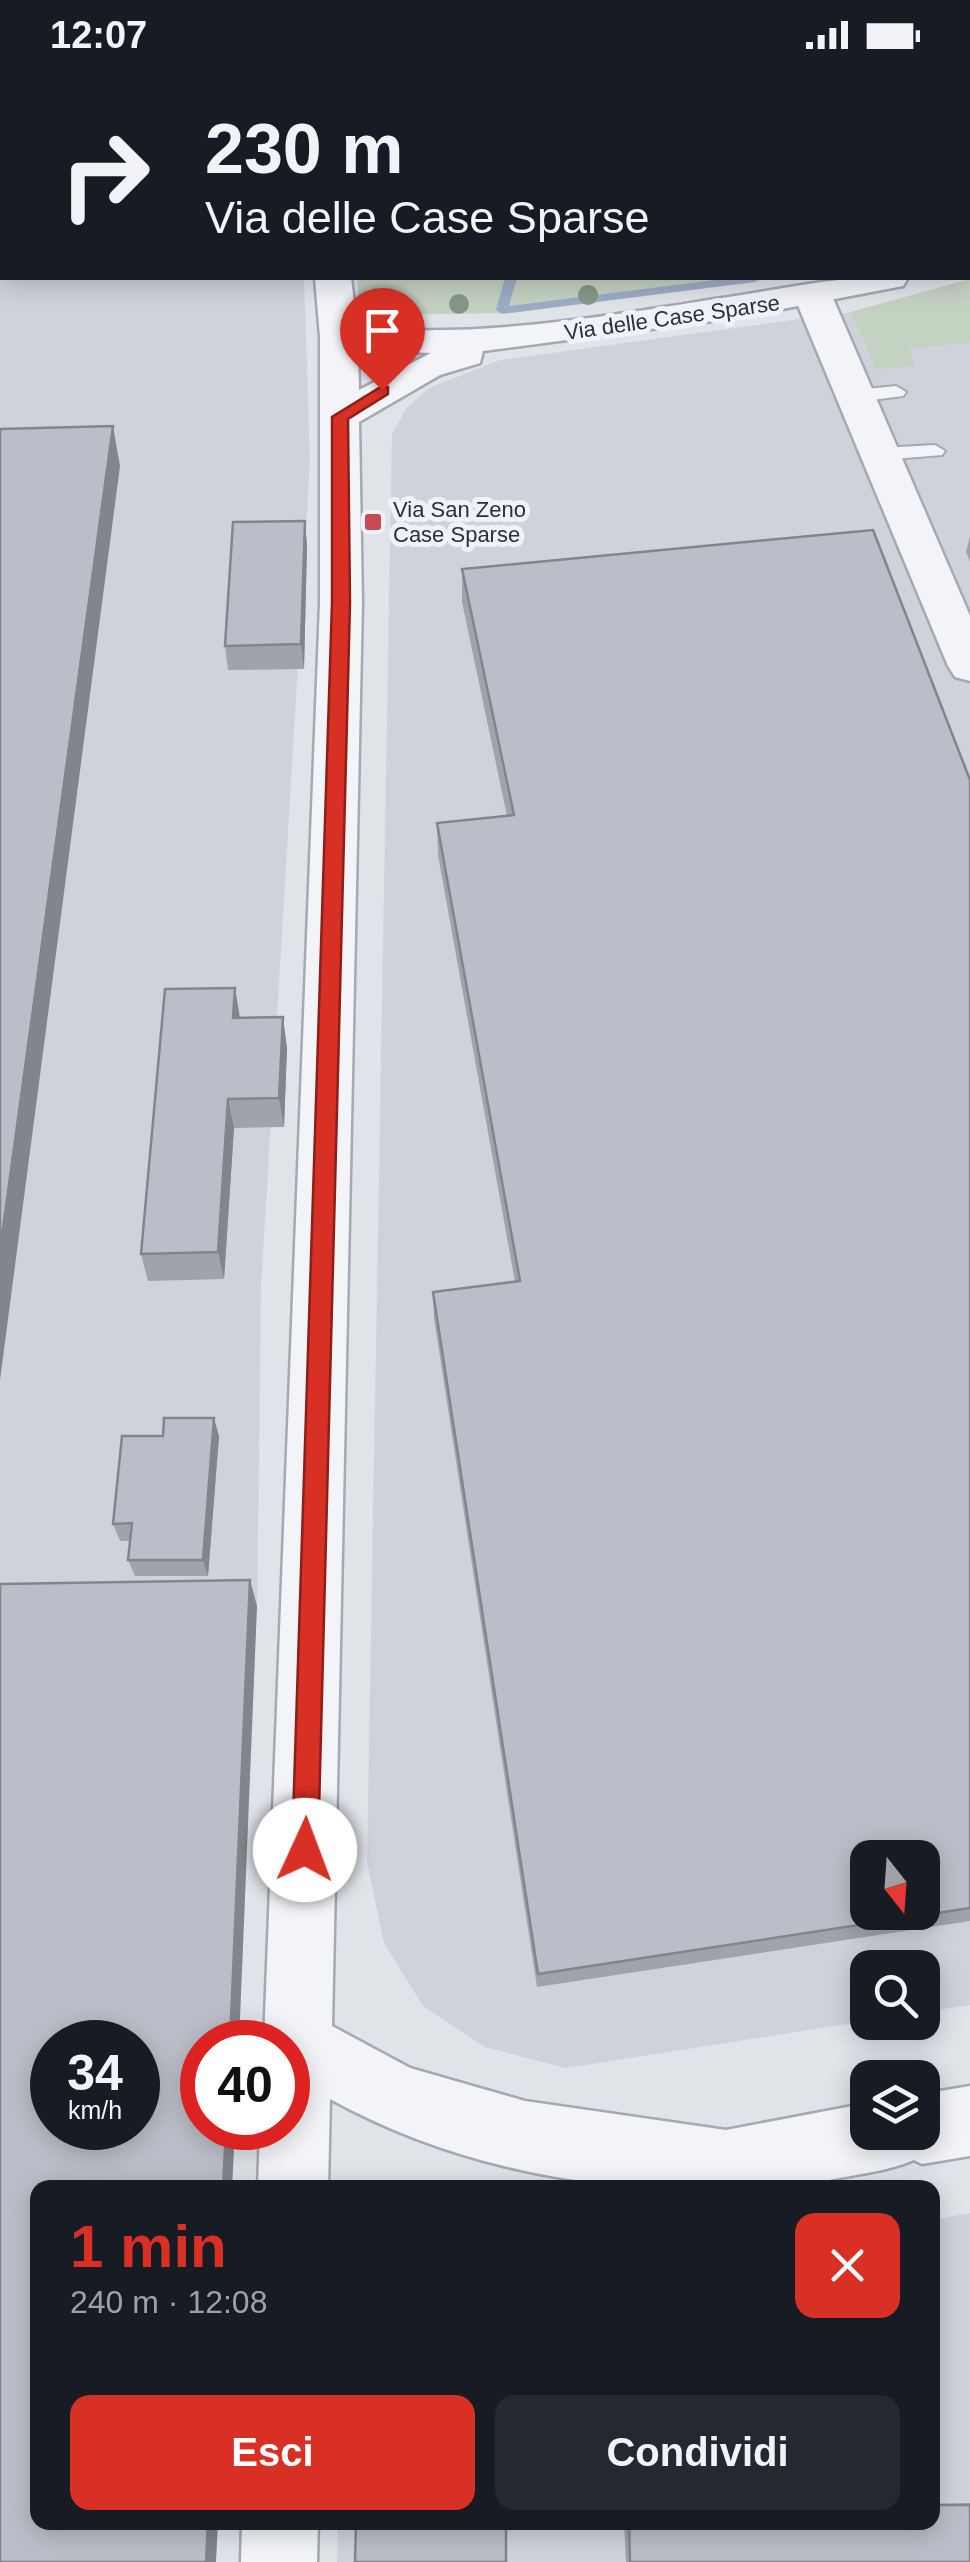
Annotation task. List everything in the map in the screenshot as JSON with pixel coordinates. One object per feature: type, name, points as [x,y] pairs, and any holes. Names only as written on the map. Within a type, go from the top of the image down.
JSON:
[{"type":"street","points":[[300,2020],[341,603],[338,337],[332,280]]},
{"type":"street","name":"Via delle Case Sparse","points":[[338,337],[402,345],[512,340],[813,296],[881,280]]},
{"type":"street","points":[[813,296],[876,394],[882,454],[970,666]]},
{"type":"street","name":"Via delle Case Sparse","points":[[340,417],[426,367],[512,340]]},
{"type":"street","points":[[310,2051],[398,2100],[524,2136],[720,2162]]},
{"type":"street","points":[[940,2125],[970,2121]]},
{"type":"street","points":[[656,2180],[720,2162],[850,2140]]},
{"type":"street","points":[[293,2180],[295,2150]]},
{"type":"street","points":[[279,2562],[280,2530]]},
{"type":"lane","points":[[882,454],[935,450]]},
{"type":"shaded area","points":[[0,280],[304,280],[310,461],[261,1287],[257,1606],[240,2020],[180,2020],[180,2150],[234,2150],[232,2180],[30,2180],[30,2530],[0,2562]]},
{"type":"shaded area","points":[[970,280],[970,2005],[940,2009],[940,1950],[850,1950],[850,2024],[566,2068],[485,2047],[423,2006],[384,1943],[367,1862],[392,434],[406,409],[429,388],[500,360],[851,312]]},
{"type":"shaded area","points":[[970,2213],[970,2562],[337,2562],[338,2530],[940,2530],[940,2219]]},
{"type":"green space","points":[[357,280],[764,280],[511,313],[371,315],[359,308]]},
{"type":"green space","points":[[970,280],[970,343],[909,348],[915,366],[876,369],[851,312]]},
{"type":"building","points":[[113,426],[0,1250],[0,429]]},
{"type":"building","points":[[305,521],[301,644],[225,646],[233,522]]},
{"type":"building","points":[[873,530],[970,780],[970,1908],[940,1913],[940,1840],[850,1840],[850,1926],[538,1974],[433,1292],[520,1281],[437,823],[514,815],[462,569]]},
{"type":"building","points":[[235,988],[233,1018],[283,1017],[279,1098],[228,1099],[218,1252],[141,1254],[165,989]]},
{"type":"building","points":[[164,1418],[214,1418],[203,1560],[128,1560],[132,1523],[113,1524],[122,1436],[163,1436]]},
{"type":"building","points":[[250,1580],[231,2020],[180,2020],[180,2150],[225,2150],[223,2180],[30,2180],[30,2530],[208,2530],[206,2562],[0,2562],[0,1584]]},
{"type":"building","points":[[940,2505],[970,2505],[970,2562],[630,2562],[629,2530],[940,2530]]},
{"type":"building","points":[[356,2530],[506,2530],[506,2562],[355,2562]]},
{"type":"waterway","points":[[510,280],[502,310],[739,280]]},
{"type":"place","name":"Via San Zeno Case Sparse","points":[[373,522]]},
{"type":"route","points":[[305,1850],[341,603],[340,417],[382,390]]}]
